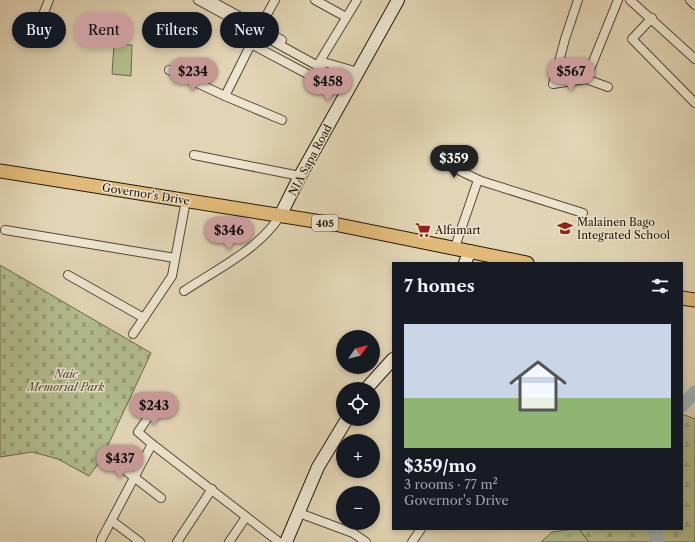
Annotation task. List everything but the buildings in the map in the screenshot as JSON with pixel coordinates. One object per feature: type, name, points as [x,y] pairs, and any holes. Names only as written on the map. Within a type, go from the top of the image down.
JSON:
[{"type":"main road","name":"Governor's Drive","points":[[0,171],[186,200],[387,234],[455,247],[507,261],[517,262]]},
{"type":"main road","points":[[683,298],[695,300]]},
{"type":"street","points":[[44,12],[49,0]]},
{"type":"street","points":[[198,0],[222,12]]},
{"type":"street","points":[[210,0],[229,12]]},
{"type":"street","points":[[268,12],[275,0]]},
{"type":"street","points":[[315,0],[346,17]]},
{"type":"street","points":[[319,63],[356,0]]},
{"type":"street","name":"NIA Sapa Road","points":[[280,216],[300,176],[398,0]]},
{"type":"street","points":[[578,0],[565,39],[554,84],[586,79],[608,87]]},
{"type":"street","points":[[586,79],[618,0]]},
{"type":"street","points":[[630,0],[652,18],[695,60]]},
{"type":"street","points":[[690,0],[695,5]]},
{"type":"street","points":[[652,18],[632,39],[695,103]]},
{"type":"street","points":[[279,41],[319,63],[348,90]]},
{"type":"street","points":[[225,96],[249,48]]},
{"type":"street","points":[[258,48],[312,77]]},
{"type":"street","points":[[319,63],[358,72]]},
{"type":"street","points":[[169,70],[282,120]]},
{"type":"street","points":[[194,156],[300,176]]},
{"type":"street","points":[[437,160],[479,180],[584,213]]},
{"type":"street","points":[[455,247],[479,180]]},
{"type":"street","points":[[132,334],[172,276],[186,200]]},
{"type":"street","points":[[184,291],[238,256],[272,229],[280,216]]},
{"type":"street","points":[[5,230],[175,258]]},
{"type":"street","points":[[465,262],[470,251]]},
{"type":"street","points":[[68,275],[144,318]]},
{"type":"street","points":[[372,382],[392,360]]},
{"type":"street","points":[[154,409],[138,432],[246,517],[287,541],[318,467],[343,426]]},
{"type":"street","points":[[101,540],[152,444]]},
{"type":"street","points":[[117,464],[161,498]]},
{"type":"street","points":[[177,542],[212,489]]},
{"type":"street","points":[[299,513],[353,533],[366,542]]},
{"type":"street","points":[[229,542],[246,517]]},
{"type":"street","points":[[112,521],[140,542]]},
{"type":"street","points":[[412,542],[420,530]]},
{"type":"green space","points":[[114,48],[132,48],[131,76],[112,74]]},
{"type":"green space","name":"Naic Memorial Park","points":[[0,265],[151,353],[101,460],[89,476],[58,459],[32,452],[0,457]]},
{"type":"green space","points":[[683,414],[695,419],[695,542],[589,542],[580,530],[683,530]]},
{"type":"green space","points":[[580,530],[589,542],[541,542],[552,532]]},
{"type":"waterway","points":[[683,405],[695,392]]},
{"type":"waterway","points":[[654,530],[658,542]]},
{"type":"place","name":"Malainen Bago Integrated School","points":[[565,228]]},
{"type":"place","name":"Alfamart","points":[[423,230]]}]
